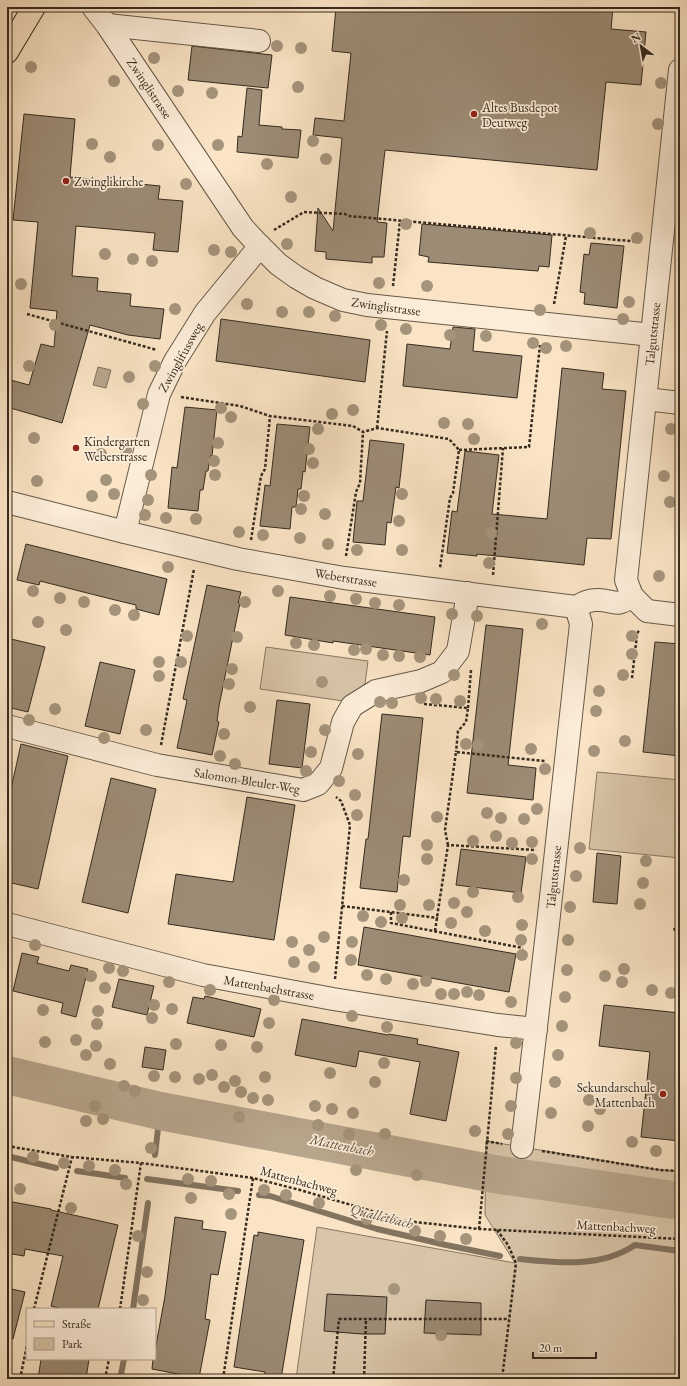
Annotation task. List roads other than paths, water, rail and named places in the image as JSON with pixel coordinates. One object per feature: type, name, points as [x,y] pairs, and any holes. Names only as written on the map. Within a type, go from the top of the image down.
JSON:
[{"type":"main road","points":[[7,52],[34,7]]},
{"type":"street","name":"Zwinglistrasse","points":[[92,7],[107,25],[253,238],[278,264],[314,288],[343,300],[367,305],[652,335]]},
{"type":"street","points":[[107,25],[259,41]]},
{"type":"street","name":"Talgutstrasse","points":[[632,596],[626,580],[678,109],[680,70]]},
{"type":"street","name":"Zwinglifussweg","points":[[125,532],[159,394],[178,355],[253,238]]},
{"type":"street","points":[[646,399],[680,403]]},
{"type":"street","name":"Weberstrasse","points":[[7,502],[238,559],[344,578],[576,607],[587,601],[598,600],[612,603],[623,603],[632,596]]},
{"type":"street","name":"Salomon-Bleuler-Weg","points":[[7,726],[157,765],[303,790],[318,784],[331,768],[343,722],[352,706],[376,691],[421,681],[442,672],[458,650],[467,593]]},
{"type":"street","points":[[632,596],[647,611],[680,615]]},
{"type":"street","name":"Talgutstrasse","points":[[522,1147],[581,624],[576,607]]},
{"type":"street","name":"Mattenbachstrasse","points":[[7,924],[203,975],[333,999],[498,1025],[536,1029]]},
{"type":"waterway","name":"Mattenbach","points":[[7,1075],[160,1111],[500,1175],[680,1201]]},
{"type":"waterway","points":[[155,1155],[160,1111]]},
{"type":"waterway","name":"Qualletbach","points":[[7,1156],[56,1168]]},
{"type":"waterway","name":"Qualletbach","points":[[77,1171],[125,1178]]},
{"type":"waterway","name":"Qualletbach","points":[[147,1179],[238,1191]]},
{"type":"waterway","name":"Mattenbach","points":[[599,1190],[601,1194]]},
{"type":"waterway","name":"Qualletbach","points":[[259,1195],[270,1196],[377,1229],[500,1256]]},
{"type":"waterway","points":[[133,1308],[148,1203]]},
{"type":"waterway","name":"Qualletbach","points":[[520,1259],[549,1262],[594,1261],[622,1252],[635,1245],[680,1251]]},
{"type":"waterway","points":[[120,1379],[124,1360]]},
{"type":"place","name":"Altes Busdepot Deutweg","points":[[474,114]]},
{"type":"place","name":"Zwinglikirche","points":[[66,181]]},
{"type":"place","name":"Kindergarten Weberstrasse","points":[[76,448]]},
{"type":"place","name":"Sekundarschule Mattenbach","points":[[663,1094]]}]
